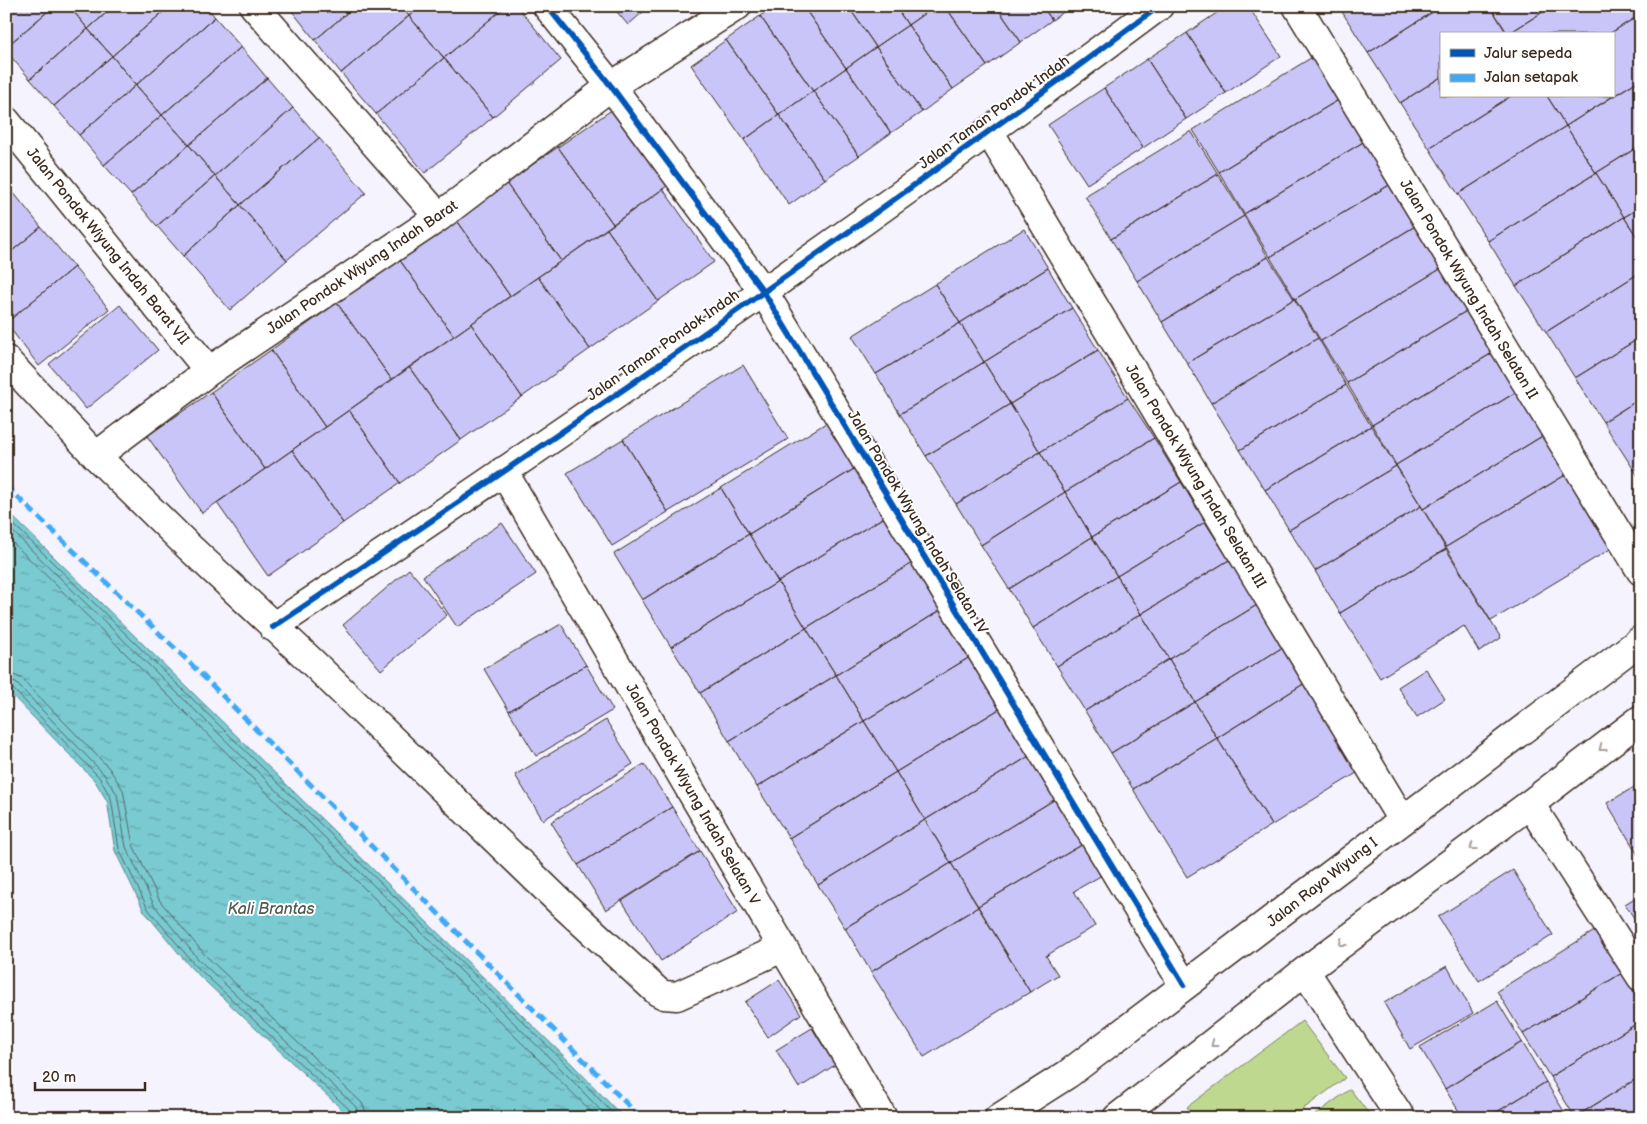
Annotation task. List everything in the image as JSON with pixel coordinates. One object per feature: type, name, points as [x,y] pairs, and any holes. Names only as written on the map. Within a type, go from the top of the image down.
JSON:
[{"type":"street","points":[[254,6],[439,216]]},
{"type":"street","name":"Jalan Pondok Wiyung Indah Selatan IV","points":[[547,6],[611,86],[762,292],[1184,984]]},
{"type":"street","name":"Jalan Pondok Wiyung Indah Barat","points":[[96,456],[209,371],[439,216],[611,86],[737,6]]},
{"type":"street","name":"Jalan Taman Pondok Indah","points":[[273,627],[762,292],[990,133],[1159,6]]},
{"type":"street","name":"Jalan Pondok Wiyung Indah Selatan II","points":[[1297,6],[1641,571]]},
{"type":"street","name":"Jalan Pondok Wiyung Indah Barat VII","points":[[6,121],[209,371]]},
{"type":"street","name":"Jalan Pondok Wiyung Indah Selatan III","points":[[990,133],[1402,820]]},
{"type":"street","points":[[6,360],[96,456],[273,627],[658,992],[664,996],[677,996],[782,948]]},
{"type":"street","name":"Jalan Pondok Wiyung Indah Selatan V","points":[[502,471],[883,1118]]},
{"type":"street","name":"Jalan Raya Wiyung I","points":[[1000,1118],[1068,1074],[1184,984],[1264,927],[1402,820],[1641,640]]},
{"type":"street","points":[[1117,1118],[1305,971],[1530,804],[1641,718]]},
{"type":"street","points":[[1530,804],[1641,977]]},
{"type":"street","points":[[1305,971],[1401,1118]]},
{"type":"green space","points":[[1302,1021],[1345,1078],[1291,1118],[1195,1118],[1187,1107]]},
{"type":"green space","points":[[1350,1089],[1372,1118],[1311,1118]]},
{"type":"water","name":"Kali Brantas","points":[[6,510],[572,1064],[624,1118],[351,1118],[191,968],[144,911],[115,851],[107,801],[95,781],[6,689]]},
{"type":"building","points":[[6,6],[54,6],[6,47]]},
{"type":"building","points":[[54,6],[69,6],[88,29],[30,79],[6,51],[6,47]]},
{"type":"building","points":[[69,6],[114,6],[88,29]]},
{"type":"building","points":[[114,6],[170,6],[112,56],[88,29]]},
{"type":"building","points":[[170,6],[206,6],[215,17],[136,85],[112,56]]},
{"type":"building","points":[[288,6],[355,6],[315,40]]},
{"type":"building","points":[[355,6],[400,6],[409,16],[341,73],[315,40]]},
{"type":"building","points":[[400,6],[421,6],[409,16]]},
{"type":"building","points":[[421,6],[506,6],[444,58],[409,16]]},
{"type":"building","points":[[506,6],[517,6],[561,60],[493,117],[444,58]]},
{"type":"building","points":[[612,6],[650,6],[628,25]]},
{"type":"building","points":[[775,6],[803,6],[846,68],[813,91],[760,16]]},
{"type":"building","points":[[803,6],[848,6],[876,47],[846,68]]},
{"type":"building","points":[[848,6],[895,6],[908,25],[876,47]]},
{"type":"building","points":[[895,6],[935,6],[908,25]]},
{"type":"building","points":[[935,6],[945,6],[987,66],[953,89],[908,25]]},
{"type":"building","points":[[945,6],[996,6],[1021,42],[987,66]]},
{"type":"building","points":[[996,6],[1042,6],[1052,20],[1021,42]]},
{"type":"building","points":[[1042,6],[1072,6],[1052,20]]},
{"type":"building","points":[[1227,6],[1248,6],[1281,56],[1226,93],[1187,33]]},
{"type":"building","points":[[1442,6],[1368,53],[1339,7]]},
{"type":"building","points":[[1442,6],[1490,6],[1506,32],[1440,32],[1440,78],[1400,103],[1368,53]]},
{"type":"building","points":[[1490,6],[1552,6],[1511,32],[1507,32]]},
{"type":"building","points":[[1552,6],[1632,6],[1638,16],[1612,32],[1511,32]]},
{"type":"building","points":[[409,16],[444,58],[376,114],[341,73]]},
{"type":"building","points":[[760,16],[813,91],[779,115],[726,40]]},
{"type":"building","points":[[1638,16],[1641,21],[1641,79],[1614,95],[1614,32],[1612,32]]},
{"type":"building","points":[[215,17],[241,47],[162,115],[136,85]]},
{"type":"building","points":[[908,25],[953,89],[922,112],[876,47]]},
{"type":"building","points":[[88,29],[112,56],[54,106],[30,79]]},
{"type":"building","points":[[1187,33],[1226,93],[1186,119],[1147,59]]},
{"type":"building","points":[[726,40],[779,115],[744,140],[691,65]]},
{"type":"building","points":[[241,47],[267,78],[189,145],[162,115]]},
{"type":"building","points":[[876,47],[922,112],[891,133],[846,68]]},
{"type":"building","points":[[112,56],[136,85],[79,135],[54,106]]},
{"type":"building","points":[[1314,56],[1340,99],[1219,172],[1193,130]]},
{"type":"building","points":[[444,58],[493,117],[425,173],[376,114]]},
{"type":"building","points":[[1147,59],[1186,119],[1143,148],[1104,88]]},
{"type":"building","points":[[846,68],[891,133],[859,156],[813,91]]},
{"type":"building","points":[[267,78],[293,108],[215,176],[189,145]]},
{"type":"building","points":[[1440,78],[1440,98],[1508,98],[1429,148],[1400,103]]},
{"type":"building","points":[[1641,79],[1641,145],[1596,173],[1566,126],[1611,98],[1614,98],[1614,96]]},
{"type":"building","points":[[136,85],[162,115],[104,165],[79,135]]},
{"type":"building","points":[[1104,88],[1143,148],[1087,184],[1048,125]]},
{"type":"building","points":[[813,91],[859,156],[825,179],[779,115]]},
{"type":"building","points":[[1508,98],[1548,98],[1566,126],[1458,194],[1429,148]]},
{"type":"building","points":[[1548,98],[1610,98],[1566,126]]},
{"type":"building","points":[[1340,99],[1365,141],[1244,214],[1219,172]]},
{"type":"building","points":[[293,108],[319,138],[240,205],[215,176]]},
{"type":"building","points":[[613,109],[667,186],[613,224],[558,147]]},
{"type":"building","points":[[162,115],[189,145],[131,195],[104,165]]},
{"type":"building","points":[[779,115],[825,179],[789,205],[744,140]]},
{"type":"building","points":[[1566,126],[1596,173],[1488,241],[1458,194]]},
{"type":"building","points":[[1191,131],[1218,174],[1111,239],[1085,196]]},
{"type":"building","points":[[319,138],[366,193],[287,260],[240,205]]},
{"type":"building","points":[[1365,141],[1391,184],[1270,257],[1244,214]]},
{"type":"building","points":[[189,145],[215,176],[157,226],[131,195]]},
{"type":"building","points":[[1641,145],[1641,207],[1624,217],[1596,173]]},
{"type":"building","points":[[558,147],[613,224],[561,261],[506,183]]},
{"type":"building","points":[[1596,173],[1624,217],[1516,286],[1488,241]]},
{"type":"building","points":[[1218,174],[1244,216],[1137,281],[1111,239]]},
{"type":"building","points":[[215,176],[240,205],[183,256],[157,226]]},
{"type":"building","points":[[506,183],[561,261],[510,296],[456,219]]},
{"type":"building","points":[[1391,184],[1417,225],[1295,299],[1270,257]]},
{"type":"building","points":[[9,187],[41,227],[6,256],[6,189]]},
{"type":"building","points":[[663,189],[714,262],[658,301],[607,229]]},
{"type":"building","points":[[240,205],[287,260],[230,310],[183,256]]},
{"type":"building","points":[[1641,207],[1641,243],[1624,217]]},
{"type":"building","points":[[1244,216],[1268,257],[1162,322],[1137,281]]},
{"type":"building","points":[[1624,217],[1641,243],[1641,272],[1546,332],[1516,286]]},
{"type":"building","points":[[456,219],[510,296],[454,336],[399,259]]},
{"type":"building","points":[[1417,225],[1442,268],[1321,341],[1295,299]]},
{"type":"building","points":[[41,227],[74,267],[6,323],[6,256]]},
{"type":"building","points":[[607,229],[658,301],[590,349],[538,277]]},
{"type":"building","points":[[1024,229],[1048,268],[960,323],[935,284]]},
{"type":"building","points":[[1268,257],[1294,299],[1187,363],[1162,322]]},
{"type":"building","points":[[399,259],[454,336],[392,380],[337,303]]},
{"type":"building","points":[[74,267],[109,309],[39,366],[6,323]]},
{"type":"building","points":[[1048,268],[1072,308],[984,362],[960,323]]},
{"type":"building","points":[[1442,268],[1468,310],[1347,383],[1321,341]]},
{"type":"building","points":[[1641,272],[1641,337],[1575,378],[1546,332]]},
{"type":"building","points":[[538,277],[590,349],[522,397],[471,324]]},
{"type":"building","points":[[935,284],[960,323],[876,374],[852,336]]},
{"type":"building","points":[[1294,299],[1318,338],[1211,403],[1187,363]]},
{"type":"building","points":[[337,303],[392,380],[325,427],[271,350]]},
{"type":"building","points":[[120,305],[158,350],[86,409],[49,364]]},
{"type":"building","points":[[1072,308],[1098,350],[1010,404],[984,362]]},
{"type":"building","points":[[1468,310],[1494,352],[1372,425],[1347,383]]},
{"type":"building","points":[[960,323],[984,362],[900,414],[876,374]]},
{"type":"building","points":[[471,324],[522,397],[461,440],[409,367]]},
{"type":"building","points":[[1641,337],[1641,398],[1603,422],[1575,378]]},
{"type":"building","points":[[1318,338],[1346,385],[1240,450],[1211,403]]},
{"type":"building","points":[[271,350],[325,427],[265,469],[211,392]]},
{"type":"building","points":[[1098,350],[1128,398],[1040,452],[1010,404]]},
{"type":"building","points":[[1494,352],[1518,391],[1396,465],[1372,425]]},
{"type":"building","points":[[984,362],[1010,404],[926,456],[900,414]]},
{"type":"building","points":[[743,365],[788,439],[668,512],[623,439]]},
{"type":"building","points":[[409,367],[461,440],[400,483],[349,410]]},
{"type":"building","points":[[1346,385],[1371,426],[1265,490],[1240,450]]},
{"type":"building","points":[[1518,391],[1544,435],[1423,509],[1396,465]]},
{"type":"building","points":[[211,392],[265,469],[202,513],[147,436]]},
{"type":"building","points":[[1128,398],[1154,438],[1065,492],[1040,452]]},
{"type":"building","points":[[1641,398],[1641,466],[1634,470],[1603,422]]},
{"type":"building","points":[[1010,404],[1040,452],[956,504],[926,456]]},
{"type":"building","points":[[349,410],[400,483],[343,523],[292,450]]},
{"type":"building","points":[[826,423],[854,469],[749,534],[721,488]]},
{"type":"building","points":[[1371,426],[1396,466],[1289,530],[1265,490]]},
{"type":"building","points":[[1544,435],[1567,474],[1446,547],[1423,509]]},
{"type":"building","points":[[1154,438],[1181,482],[1092,537],[1065,492]]},
{"type":"building","points":[[623,439],[668,512],[612,546],[567,473]]},
{"type":"building","points":[[292,450],[343,523],[268,576],[217,503]]},
{"type":"building","points":[[1040,452],[1065,492],[981,545],[956,504]]},
{"type":"building","points":[[1396,466],[1421,506],[1315,571],[1289,530]]},
{"type":"building","points":[[1641,466],[1641,480],[1634,470]]},
{"type":"building","points":[[854,469],[884,517],[778,582],[749,534]]},
{"type":"building","points":[[1567,474],[1612,548],[1491,621],[1446,547]]},
{"type":"building","points":[[1181,482],[1205,522],[1117,576],[1092,537]]},
{"type":"building","points":[[721,488],[749,534],[642,600],[614,554]]},
{"type":"building","points":[[1065,492],[1092,537],[1009,589],[981,545]]},
{"type":"building","points":[[1421,506],[1446,549],[1340,613],[1315,571]]},
{"type":"building","points":[[884,517],[912,563],[806,628],[778,582]]},
{"type":"building","points":[[1205,522],[1229,560],[1141,614],[1117,576]]},
{"type":"building","points":[[502,523],[536,574],[457,627],[423,576]]},
{"type":"building","points":[[749,534],[778,582],[671,647],[642,600]]},
{"type":"building","points":[[1092,537],[1117,576],[1033,628],[1009,589]]},
{"type":"building","points":[[1446,549],[1501,638],[1479,652],[1464,626],[1380,678],[1340,613]]},
{"type":"building","points":[[1229,560],[1257,605],[1169,659],[1141,614]]},
{"type":"building","points":[[912,563],[941,610],[836,675],[806,628]]},
{"type":"building","points":[[409,569],[447,615],[381,670],[343,625]]},
{"type":"building","points":[[1117,576],[1141,614],[1057,666],[1033,628]]},
{"type":"building","points":[[778,582],[806,628],[700,693],[671,647]]},
{"type":"building","points":[[1257,605],[1283,647],[1195,702],[1169,659]]},
{"type":"building","points":[[941,610],[970,657],[864,721],[836,675]]},
{"type":"building","points":[[1141,614],[1169,659],[1085,711],[1057,666]]},
{"type":"building","points":[[561,624],[586,665],[509,711],[484,669]]},
{"type":"building","points":[[806,628],[836,675],[729,741],[700,693]]},
{"type":"building","points":[[1283,647],[1305,683],[1217,738],[1195,702]]},
{"type":"building","points":[[970,657],[1001,708],[896,772],[864,721]]},
{"type":"building","points":[[1169,659],[1195,702],[1111,753],[1085,711]]},
{"type":"building","points":[[586,665],[613,710],[536,756],[509,711]]},
{"type":"building","points":[[1426,669],[1445,699],[1417,717],[1398,687]]},
{"type":"building","points":[[836,675],[864,721],[757,787],[729,741]]},
{"type":"building","points":[[1305,683],[1360,771],[1272,825],[1217,738]]},
{"type":"building","points":[[1195,702],[1217,738],[1133,789],[1111,753]]},
{"type":"building","points":[[1001,708],[1031,755],[925,820],[896,772]]},
{"type":"building","points":[[606,720],[633,764],[543,820],[515,775]]},
{"type":"building","points":[[864,721],[896,772],[789,838],[757,787]]},
{"type":"building","points":[[1217,738],[1272,825],[1187,877],[1133,789]]},
{"type":"building","points":[[1031,755],[1057,798],[951,863],[925,820]]},
{"type":"building","points":[[644,764],[672,807],[578,865],[551,822]]},
{"type":"building","points":[[896,772],[925,820],[818,885],[789,838]]},
{"type":"building","points":[[1641,783],[1641,860],[1607,803]]},
{"type":"building","points":[[1057,798],[1085,843],[978,906],[951,863]]},
{"type":"building","points":[[672,807],[700,851],[606,910],[578,865]]},
{"type":"building","points":[[925,820],[951,863],[845,928],[818,885]]},
{"type":"building","points":[[1085,843],[1104,874],[1074,891],[1095,926],[1046,956],[1058,975],[1030,992],[978,906]]},
{"type":"building","points":[[700,851],[738,912],[661,961],[622,901]]},
{"type":"building","points":[[951,863],[978,907],[871,972],[845,928]]},
{"type":"building","points":[[1513,870],[1553,935],[1479,981],[1438,917]]},
{"type":"building","points":[[1641,894],[1641,929],[1625,904]]},
{"type":"building","points":[[978,907],[1030,992],[924,1057],[871,972]]},
{"type":"building","points":[[1596,930],[1622,973],[1523,1034],[1497,991]]},
{"type":"building","points":[[1447,966],[1473,1013],[1410,1049],[1384,1003]]},
{"type":"building","points":[[1622,973],[1641,1003],[1641,1021],[1550,1077],[1523,1034]]},
{"type":"building","points":[[779,980],[801,1014],[768,1037],[745,1002]]},
{"type":"building","points":[[1497,1001],[1522,1042],[1445,1089],[1420,1047]]},
{"type":"building","points":[[1641,1021],[1641,1076],[1575,1117],[1550,1077]]},
{"type":"building","points":[[812,1028],[835,1065],[799,1088],[776,1050]]},
{"type":"building","points":[[1522,1042],[1546,1082],[1487,1118],[1463,1118],[1445,1089]]},
{"type":"building","points":[[1641,1076],[1641,1118],[1575,1117]]},
{"type":"building","points":[[1546,1082],[1568,1118],[1487,1118]]},
{"type":"marked path","points":[[6,486],[187,660],[641,1118]]},
{"type":"cycle path","points":[[547,6],[611,86],[763,291],[1184,985]]},
{"type":"cycle path","points":[[273,627],[609,400],[831,245],[1159,6]]}]
